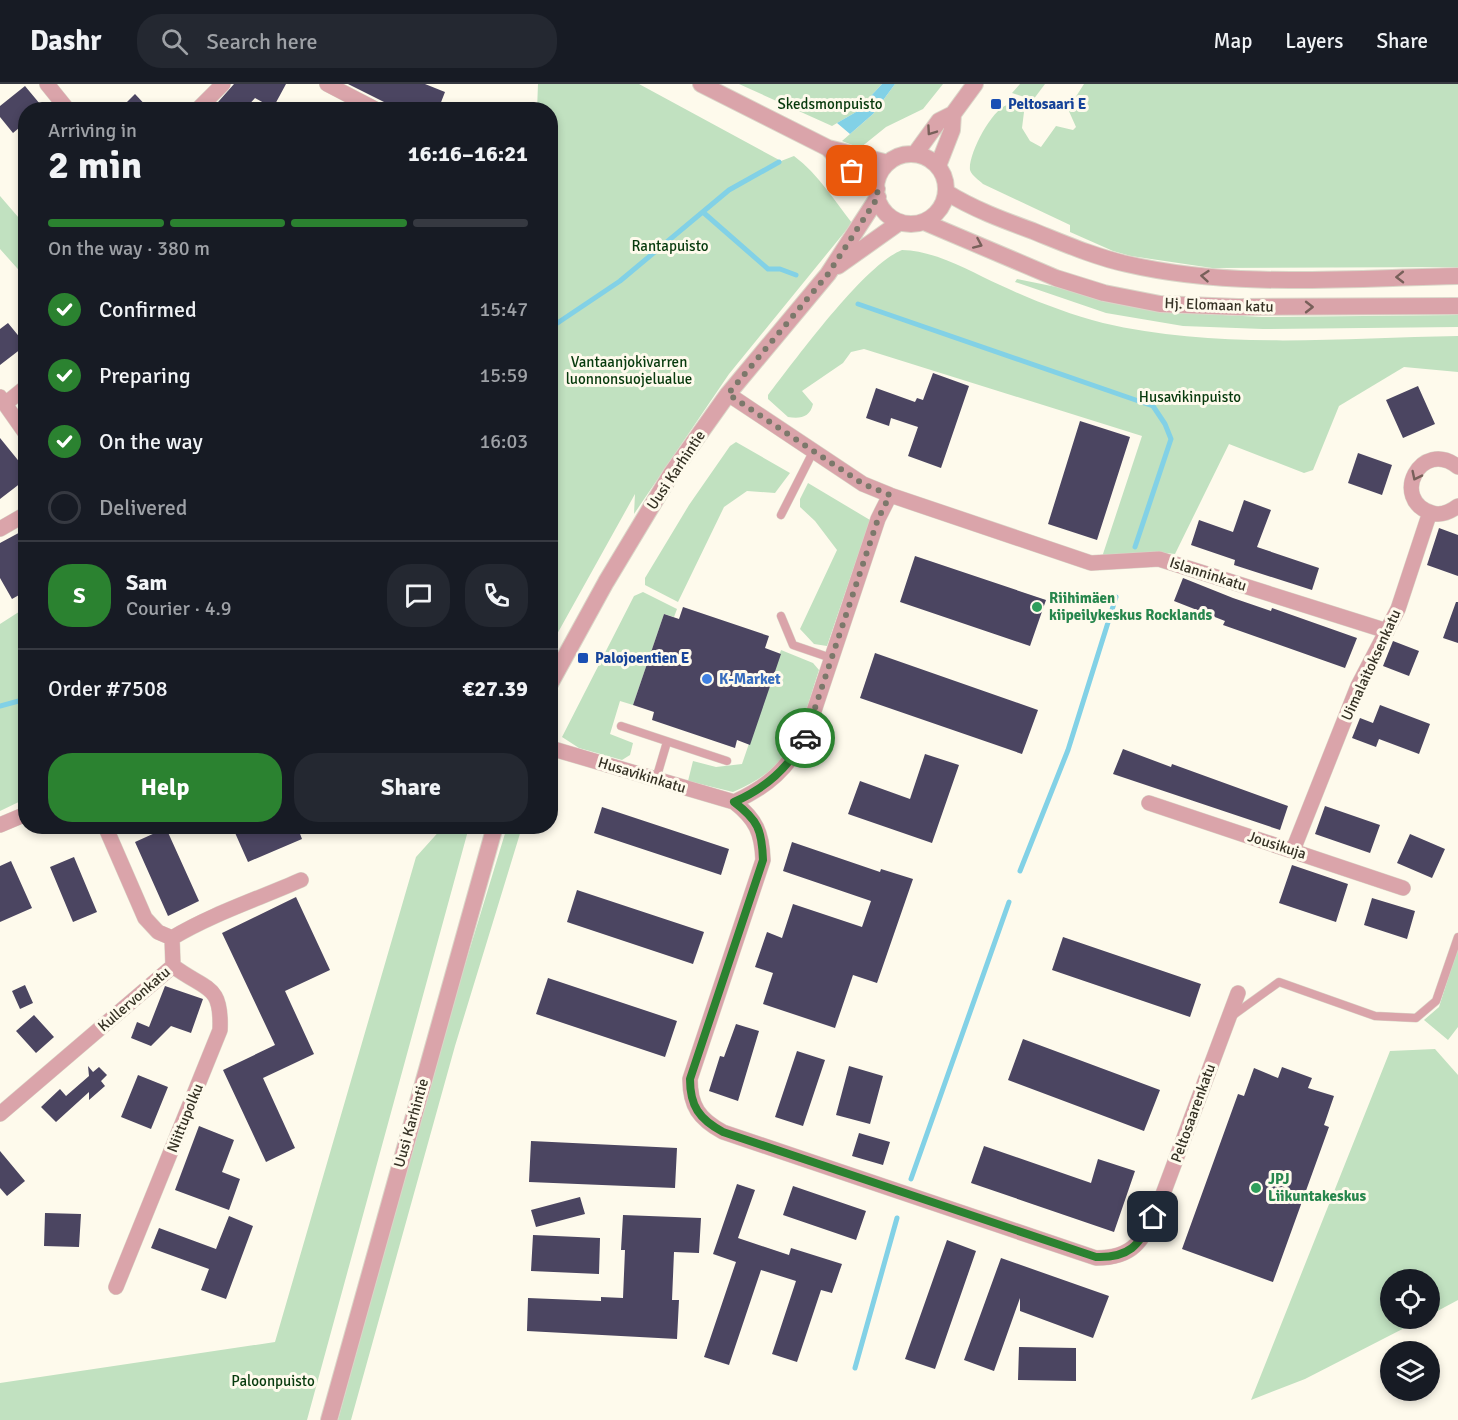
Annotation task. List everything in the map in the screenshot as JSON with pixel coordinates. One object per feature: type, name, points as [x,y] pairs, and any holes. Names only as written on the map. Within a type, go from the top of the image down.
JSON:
[{"type":"street","points":[[47,84],[62,102]]},
{"type":"street","points":[[205,102],[223,84]]},
{"type":"street","points":[[327,84],[362,102]]},
{"type":"street","points":[[701,84],[828,148],[888,163]]},
{"type":"street","points":[[915,154],[939,121],[953,114],[975,84]]},
{"type":"street","points":[[938,166],[952,130],[953,114]]},
{"type":"street","points":[[828,148],[846,168],[877,193]]},
{"type":"street","points":[[915,154],[931,160],[938,166],[946,183],[946,192],[939,210],[924,222],[900,222],[882,208],[877,193],[878,179],[888,163],[905,155],[915,154]]},
{"type":"street","name":"Hj. Elomaan katu","points":[[946,192],[968,206],[1091,253],[1126,264],[1165,271],[1255,279],[1458,276]]},
{"type":"street","name":"Uusi Karhintie","points":[[558,669],[606,582],[671,474],[728,394],[828,274],[877,193]]},
{"type":"street","name":"Uusi Karhintie","points":[[828,274],[900,222]]},
{"type":"street","name":"Hj. Elomaan katu","points":[[924,222],[1056,278],[1104,293],[1160,303],[1238,308],[1458,306]]},
{"type":"street","points":[[18,391],[2,400],[18,423]]},
{"type":"street","points":[[728,394],[863,484],[890,495],[878,519],[806,735],[792,761],[753,794],[734,802]]},
{"type":"street","points":[[1458,467],[1437,459],[1422,465],[1415,473],[1412,494],[1417,504],[1430,512],[1446,513],[1458,506]]},
{"type":"street","name":"Islanninkatu","points":[[890,495],[1091,563],[1159,559],[1387,631]]},
{"type":"street","name":"Uimalaitoksenkatu","points":[[1293,850],[1358,686],[1398,609],[1430,512]]},
{"type":"street","points":[[0,530],[18,519]]},
{"type":"street","name":"Husavikinkatu","points":[[558,749],[734,802]]},
{"type":"street","name":"Peltosaarenkatu","points":[[734,802],[756,822],[762,842],[763,860],[690,1079],[690,1095],[695,1111],[706,1123],[723,1132],[1096,1257],[1115,1258],[1132,1250],[1146,1232],[1160,1202],[1238,993]]},
{"type":"street","name":"Jousikuja","points":[[1149,803],[1403,888]]},
{"type":"street","points":[[0,825],[18,817]]},
{"type":"street","points":[[108,834],[145,918],[158,932],[172,938],[198,922],[240,908],[301,880]]},
{"type":"street","name":"Uusi Karhintie","points":[[329,1420],[493,834]]},
{"type":"street","name":"Kullervonkatu","points":[[0,1114],[173,966],[172,938]]},
{"type":"street","name":"Niittupolku","points":[[116,1287],[220,1030],[221,1006],[215,993],[173,966]]},
{"type":"lane","points":[[781,515],[814,450]]},
{"type":"lane","points":[[781,616],[793,645],[831,658]]},
{"type":"lane","points":[[621,726],[727,761]]},
{"type":"lane","points":[[656,779],[667,742]]},
{"type":"lane","points":[[1228,1020],[1279,982],[1375,1016],[1416,1018],[1436,1001],[1458,937]]},
{"type":"green space","name":"Rantapuisto","points":[[538,84],[639,84],[781,161],[794,156],[818,179],[852,223],[729,374],[634,514],[635,494],[558,632],[558,102],[537,102]]},
{"type":"green space","name":"Skedsmonpuisto","points":[[739,84],[882,84],[856,112],[832,126]]},
{"type":"green space","points":[[895,84],[943,84],[923,109],[886,127],[860,148],[842,141],[873,114]]},
{"type":"green space","points":[[1020,84],[1045,84],[1033,100],[1012,93]]},
{"type":"green space","points":[[1084,84],[1458,84],[1458,267],[1212,268],[1131,256],[1113,251],[1070,232],[1070,225],[983,184],[972,174],[970,163],[977,144],[994,115],[1001,109],[1012,105],[1024,112],[1022,128],[1030,141],[1041,147],[1056,126],[1073,130],[1076,127],[1068,109]]},
{"type":"green space","points":[[0,196],[18,217],[18,269],[0,249]]},
{"type":"green space","name":"Husavikinpuisto","points":[[902,250],[940,258],[1025,296],[1077,315],[1103,323],[1146,331],[1235,340],[1458,336],[1458,372],[1404,367],[1339,406],[1313,470],[1304,473],[1229,444],[1175,554],[1156,552],[1102,557],[1142,436],[864,349],[851,352],[843,363],[802,391],[813,404],[810,412],[804,416],[788,417],[768,399],[768,395],[795,359],[850,293],[886,259]]},
{"type":"green space","points":[[1017,279],[1184,313],[1262,317],[1458,315],[1458,327],[1263,329],[1183,326],[1106,313],[1015,282]]},
{"type":"green space","points":[[736,442],[790,473],[775,493],[747,491],[724,507],[678,602],[645,585],[645,578],[689,505],[730,446]]},
{"type":"green space","points":[[808,483],[870,520],[827,646],[814,644],[800,629],[837,550],[815,521],[800,507],[800,499]]},
{"type":"green space","points":[[643,592],[677,609],[674,617],[664,614],[633,705],[620,701],[610,734],[633,743],[630,755],[622,760],[579,748],[562,737],[634,596]]},
{"type":"green space","points":[[18,612],[18,802],[0,811],[0,624]]},
{"type":"green space","points":[[781,650],[813,663],[819,670],[800,727],[783,757],[754,782],[733,792],[688,781],[693,761],[716,767],[742,764]]},
{"type":"green space","name":"Paloonpuisto","points":[[437,834],[467,834],[307,1420],[0,1420],[0,1383],[275,1342],[416,857]]},
{"type":"green space","points":[[505,834],[520,834],[455,1046],[351,1420],[338,1420],[442,1040]]},
{"type":"green space","points":[[1458,947],[1458,1027],[1448,1040],[1424,1020],[1439,1007]]},
{"type":"green space","points":[[1435,1049],[1458,1075],[1458,1300],[1440,1310],[1440,1269],[1380,1269],[1380,1329],[1402,1329],[1305,1379],[1251,1400],[1390,1051]]},
{"type":"water","points":[[882,84],[895,84],[873,114],[850,134],[837,123],[856,112]]},
{"type":"building","points":[[234,84],[286,84],[276,102],[262,102],[255,98],[251,102],[218,102]]},
{"type":"building","points":[[348,84],[425,84],[445,92],[441,102],[384,102]]},
{"type":"building","points":[[25,86],[38,102],[18,102],[18,129],[13,133],[0,117],[0,106]]},
{"type":"building","points":[[135,94],[142,102],[127,102]]},
{"type":"building","points":[[8,323],[18,335],[18,351],[0,365],[0,329]]},
{"type":"building","points":[[933,373],[969,386],[941,468],[908,456],[918,427],[891,418],[889,426],[866,418],[876,388],[915,402],[917,398],[923,400]]},
{"type":"building","points":[[1418,386],[1435,424],[1403,438],[1386,400]]},
{"type":"building","points":[[1080,421],[1130,437],[1097,540],[1048,524]]},
{"type":"building","points":[[0,438],[18,460],[18,485],[0,499]]},
{"type":"building","points":[[1358,453],[1392,465],[1382,495],[1348,483]]},
{"type":"building","points":[[1244,500],[1271,510],[1257,547],[1319,568],[1312,590],[1234,565],[1235,560],[1191,545],[1199,520],[1233,532]]},
{"type":"building","points":[[1439,528],[1458,535],[1458,576],[1427,565]]},
{"type":"building","points":[[18,533],[18,596],[12,599],[0,578],[0,543]]},
{"type":"building","points":[[915,556],[1046,600],[1030,646],[900,602]]},
{"type":"building","points":[[1183,578],[1233,598],[1271,611],[1272,608],[1357,638],[1345,668],[1223,625],[1225,621],[1174,601]]},
{"type":"building","points":[[1456,602],[1458,602],[1458,643],[1443,638]]},
{"type":"building","name":"K-Market","points":[[683,607],[769,636],[765,648],[781,654],[750,745],[737,740],[735,748],[652,720],[654,712],[633,705],[664,614],[679,619]]},
{"type":"building","points":[[1393,641],[1419,651],[1409,676],[1383,666]]},
{"type":"building","points":[[875,653],[1038,710],[1022,754],[860,698]]},
{"type":"building","points":[[1380,705],[1430,724],[1419,754],[1379,739],[1376,747],[1352,738],[1360,718],[1373,723]]},
{"type":"building","points":[[1123,749],[1171,767],[1172,764],[1288,806],[1280,830],[1113,774]]},
{"type":"building","points":[[925,754],[959,765],[932,843],[848,814],[860,781],[910,799]]},
{"type":"building","points":[[1325,806],[1380,825],[1370,853],[1315,834]]},
{"type":"building","points":[[602,807],[729,849],[721,875],[594,833]]},
{"type":"building","points":[[153,834],[169,834],[199,901],[168,916],[135,842]]},
{"type":"building","points":[[236,834],[300,834],[302,839],[248,862]]},
{"type":"building","points":[[1410,834],[1445,849],[1432,878],[1397,863]]},
{"type":"building","points":[[792,842],[880,872],[881,869],[913,879],[877,983],[853,975],[835,1028],[763,1004],[773,973],[755,967],[767,932],[782,938],[793,904],[862,927],[871,901],[783,871]]},
{"type":"building","points":[[74,857],[97,912],[73,922],[50,867]]},
{"type":"building","points":[[11,861],[32,908],[0,922],[0,866]]},
{"type":"building","points":[[1292,865],[1348,884],[1336,922],[1279,903]]},
{"type":"building","points":[[577,890],[704,932],[693,964],[567,922]]},
{"type":"building","points":[[296,897],[330,970],[285,991],[314,1054],[263,1078],[295,1148],[266,1162],[223,1070],[275,1045],[222,933]]},
{"type":"building","points":[[1372,898],[1415,911],[1407,939],[1364,925]]},
{"type":"building","points":[[1063,937],[1201,984],[1190,1017],[1052,970]]},
{"type":"building","points":[[548,978],[677,1021],[665,1057],[536,1014]]},
{"type":"building","points":[[25,985],[33,1003],[20,1009],[12,991]]},
{"type":"building","points":[[165,986],[203,999],[191,1033],[171,1026],[151,1046],[131,1038],[137,1022],[149,1027]]},
{"type":"building","points":[[34,1015],[54,1037],[36,1053],[16,1031]]},
{"type":"building","points":[[736,1024],[759,1031],[738,1101],[709,1091],[720,1056],[724,1057]]},
{"type":"building","points":[[1023,1039],[1160,1090],[1144,1131],[1008,1080]]},
{"type":"building","points":[[797,1051],[825,1060],[803,1126],[775,1117]]},
{"type":"building","points":[[88,1066],[93,1072],[99,1067],[107,1075],[101,1081],[105,1086],[89,1100],[89,1092],[56,1122],[41,1107],[60,1089],[66,1096],[89,1076]]},
{"type":"building","points":[[849,1066],[883,1076],[870,1124],[836,1115]]},
{"type":"building","name":"JPJ Liikuntakeskus","points":[[1282,1067],[1312,1078],[1308,1088],[1334,1096],[1324,1125],[1329,1127],[1273,1282],[1182,1249],[1238,1094],[1244,1096],[1254,1068],[1278,1078]]},
{"type":"building","points":[[138,1075],[168,1087],[151,1129],[121,1117]]},
{"type":"building","points":[[199,1126],[234,1140],[222,1172],[240,1179],[229,1210],[175,1190]]},
{"type":"building","points":[[859,1133],[890,1142],[883,1165],[852,1156]]},
{"type":"building","points":[[531,1141],[677,1148],[675,1188],[529,1182]]},
{"type":"building","points":[[984,1146],[1091,1183],[1098,1159],[1135,1171],[1114,1232],[971,1183]]},
{"type":"building","points":[[0,1151],[25,1181],[7,1196],[0,1188]]},
{"type":"building","points":[[737,1184],[755,1190],[738,1238],[789,1255],[791,1248],[842,1264],[832,1293],[821,1290],[797,1362],[772,1354],[796,1281],[761,1270],[729,1365],[704,1357],[736,1262],[713,1254]]},
{"type":"building","points":[[793,1186],[866,1211],[856,1240],[783,1215]]},
{"type":"building","points":[[580,1197],[585,1214],[536,1227],[531,1210]]},
{"type":"building","points":[[45,1213],[81,1214],[79,1247],[44,1246]]},
{"type":"building","points":[[623,1215],[701,1218],[699,1253],[674,1252],[672,1300],[679,1300],[677,1339],[527,1331],[528,1298],[601,1301],[601,1297],[623,1298],[625,1250],[621,1250]]},
{"type":"building","points":[[229,1216],[253,1226],[226,1299],[201,1290],[209,1269],[151,1248],[159,1228],[216,1249]]},
{"type":"building","points":[[533,1235],[600,1238],[599,1274],[531,1271]]},
{"type":"building","points":[[947,1240],[976,1251],[935,1369],[905,1359]]},
{"type":"building","points":[[1001,1258],[1109,1296],[1093,1338],[1020,1311],[1020,1298],[994,1371],[964,1360]]},
{"type":"building","points":[[1019,1347],[1076,1348],[1076,1381],[1018,1380]]},
{"type":"waterway","points":[[558,323],[620,281],[729,190],[779,162]]},
{"type":"waterway","points":[[704,213],[768,269],[780,269],[796,275]]},
{"type":"waterway","points":[[858,304],[1153,406],[1165,424],[1171,439],[1135,547]]},
{"type":"waterway","points":[[1020,871],[1068,750],[1116,597]]},
{"type":"waterway","points":[[0,706],[18,701]]},
{"type":"waterway","points":[[911,1179],[1009,902]]},
{"type":"waterway","points":[[855,1368],[897,1218]]},
{"type":"way so far","points":[[805,738],[878,519],[890,495],[863,484],[728,394],[828,274],[878,197],[877,189],[852,171]]},
{"type":"place","name":"Peltosaari E","points":[[996,104]]},
{"type":"place","name":"Riihimäen kiipeilykeskus Rocklands","points":[[1037,607]]},
{"type":"place","name":"Palojoentien E","points":[[583,658]]},
{"type":"place","name":"K-Market","points":[[707,679]]},
{"type":"place","name":"JPJ Liikuntakeskus","points":[[1256,1188]]},
{"type":"route","points":[[805,738],[792,761],[777,776],[753,794],[734,802],[750,814],[756,822],[762,842],[763,860],[690,1079],[690,1095],[695,1111],[706,1123],[723,1132],[1096,1257],[1115,1258],[1132,1250],[1146,1232],[1153,1217]]},
{"type":"park label","name":"Vantaanjokivarren luonnonsuojelualue","points":[[629,370]]}]
